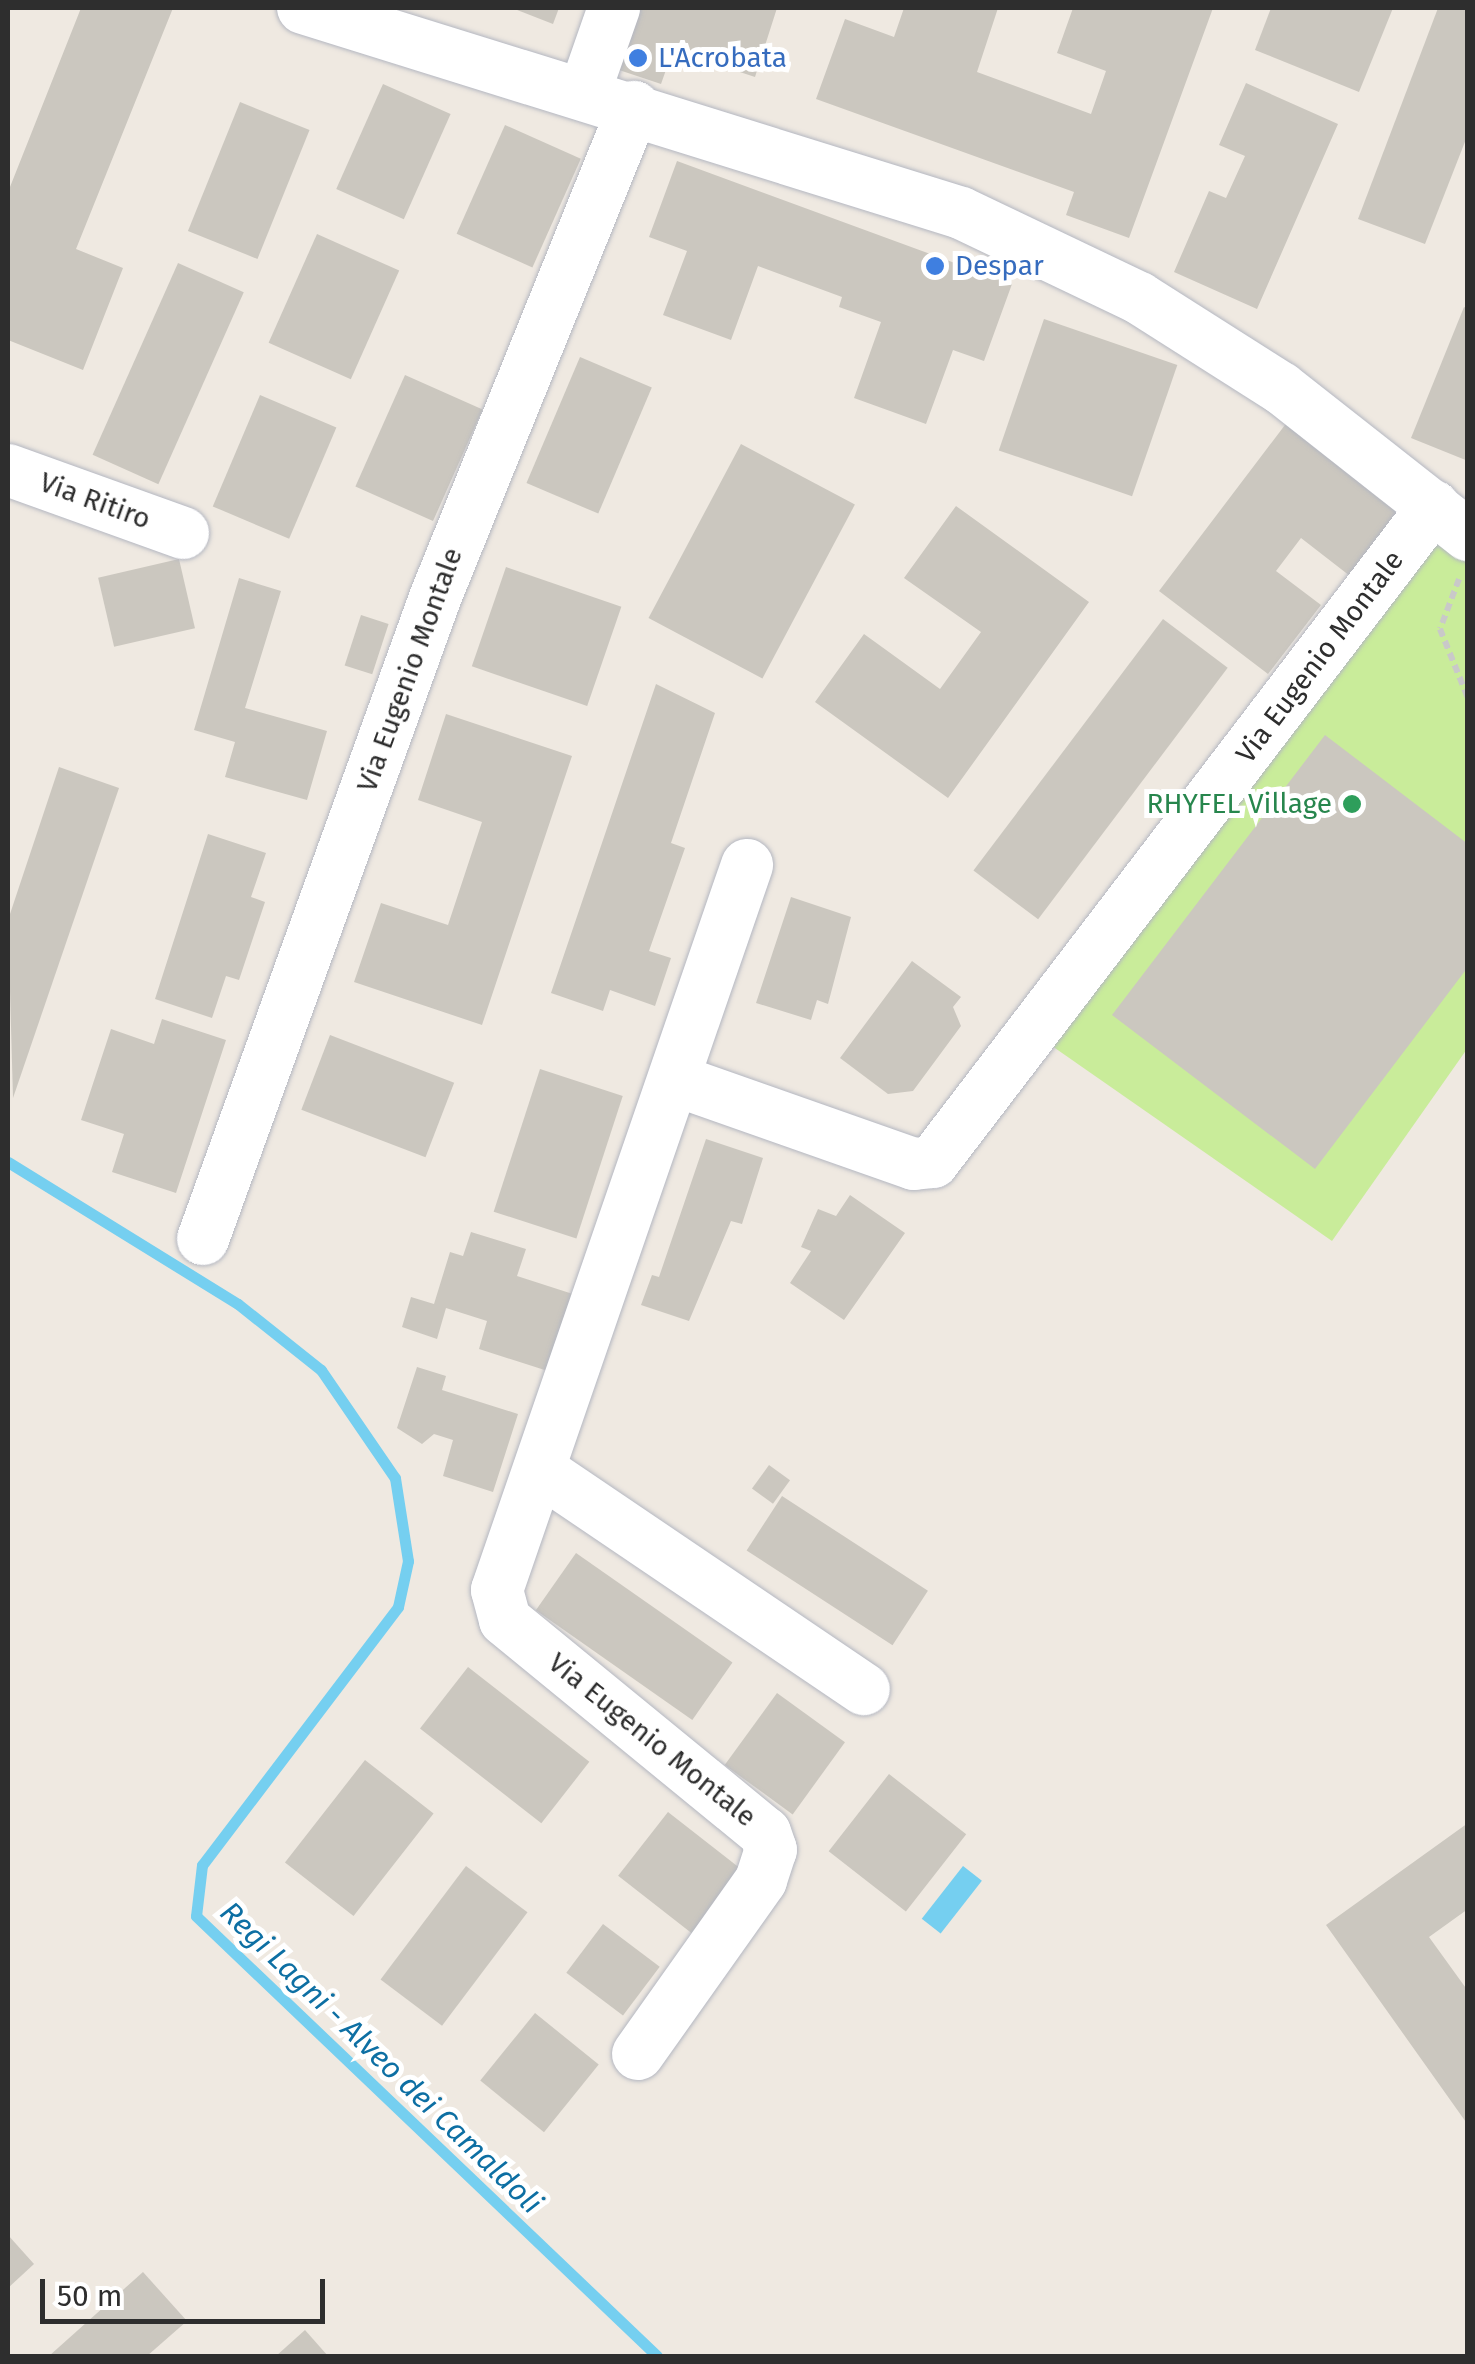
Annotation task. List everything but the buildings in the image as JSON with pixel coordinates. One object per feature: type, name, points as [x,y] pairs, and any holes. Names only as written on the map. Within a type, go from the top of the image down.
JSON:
[{"type":"street","name":"Via Eugenio Montale","points":[[303,8],[610,99],[961,212],[1139,298],[1281,388],[1451,521],[934,1162],[914,1164],[675,1080]]},
{"type":"street","name":"Via Eugenio Montale","points":[[203,1239],[610,99],[614,8]]},
{"type":"street","name":"Via Ritiro","points":[[8,470],[183,533]]},
{"type":"street","name":"Via Eugenio Montale","points":[[638,2054],[761,1880],[771,1850],[765,1833],[496,1607],[747,866]]},
{"type":"street","points":[[540,1470],[864,1689]]},
{"type":"path","points":[[1468,559],[1440,629],[1468,698]]},
{"type":"green space","name":"RHYFEL Village","points":[[1437,539],[1467,562],[1467,1049],[1332,1241],[1052,1046]]},
{"type":"water","points":[[963,1866],[982,1881],[941,1934],[922,1919]]},
{"type":"waterway","name":"Regi Lagni - Alveo dei Camaldoli","points":[[8,1162],[238,1304],[321,1370],[395,1478],[408,1561],[398,1607],[202,1865],[196,1916],[657,2356]]},
{"type":"place","name":"L'Acrobata","points":[[638,58]]},
{"type":"place","name":"Despar","points":[[935,266]]},
{"type":"place","name":"RHYFEL Village","points":[[1352,804]]}]
